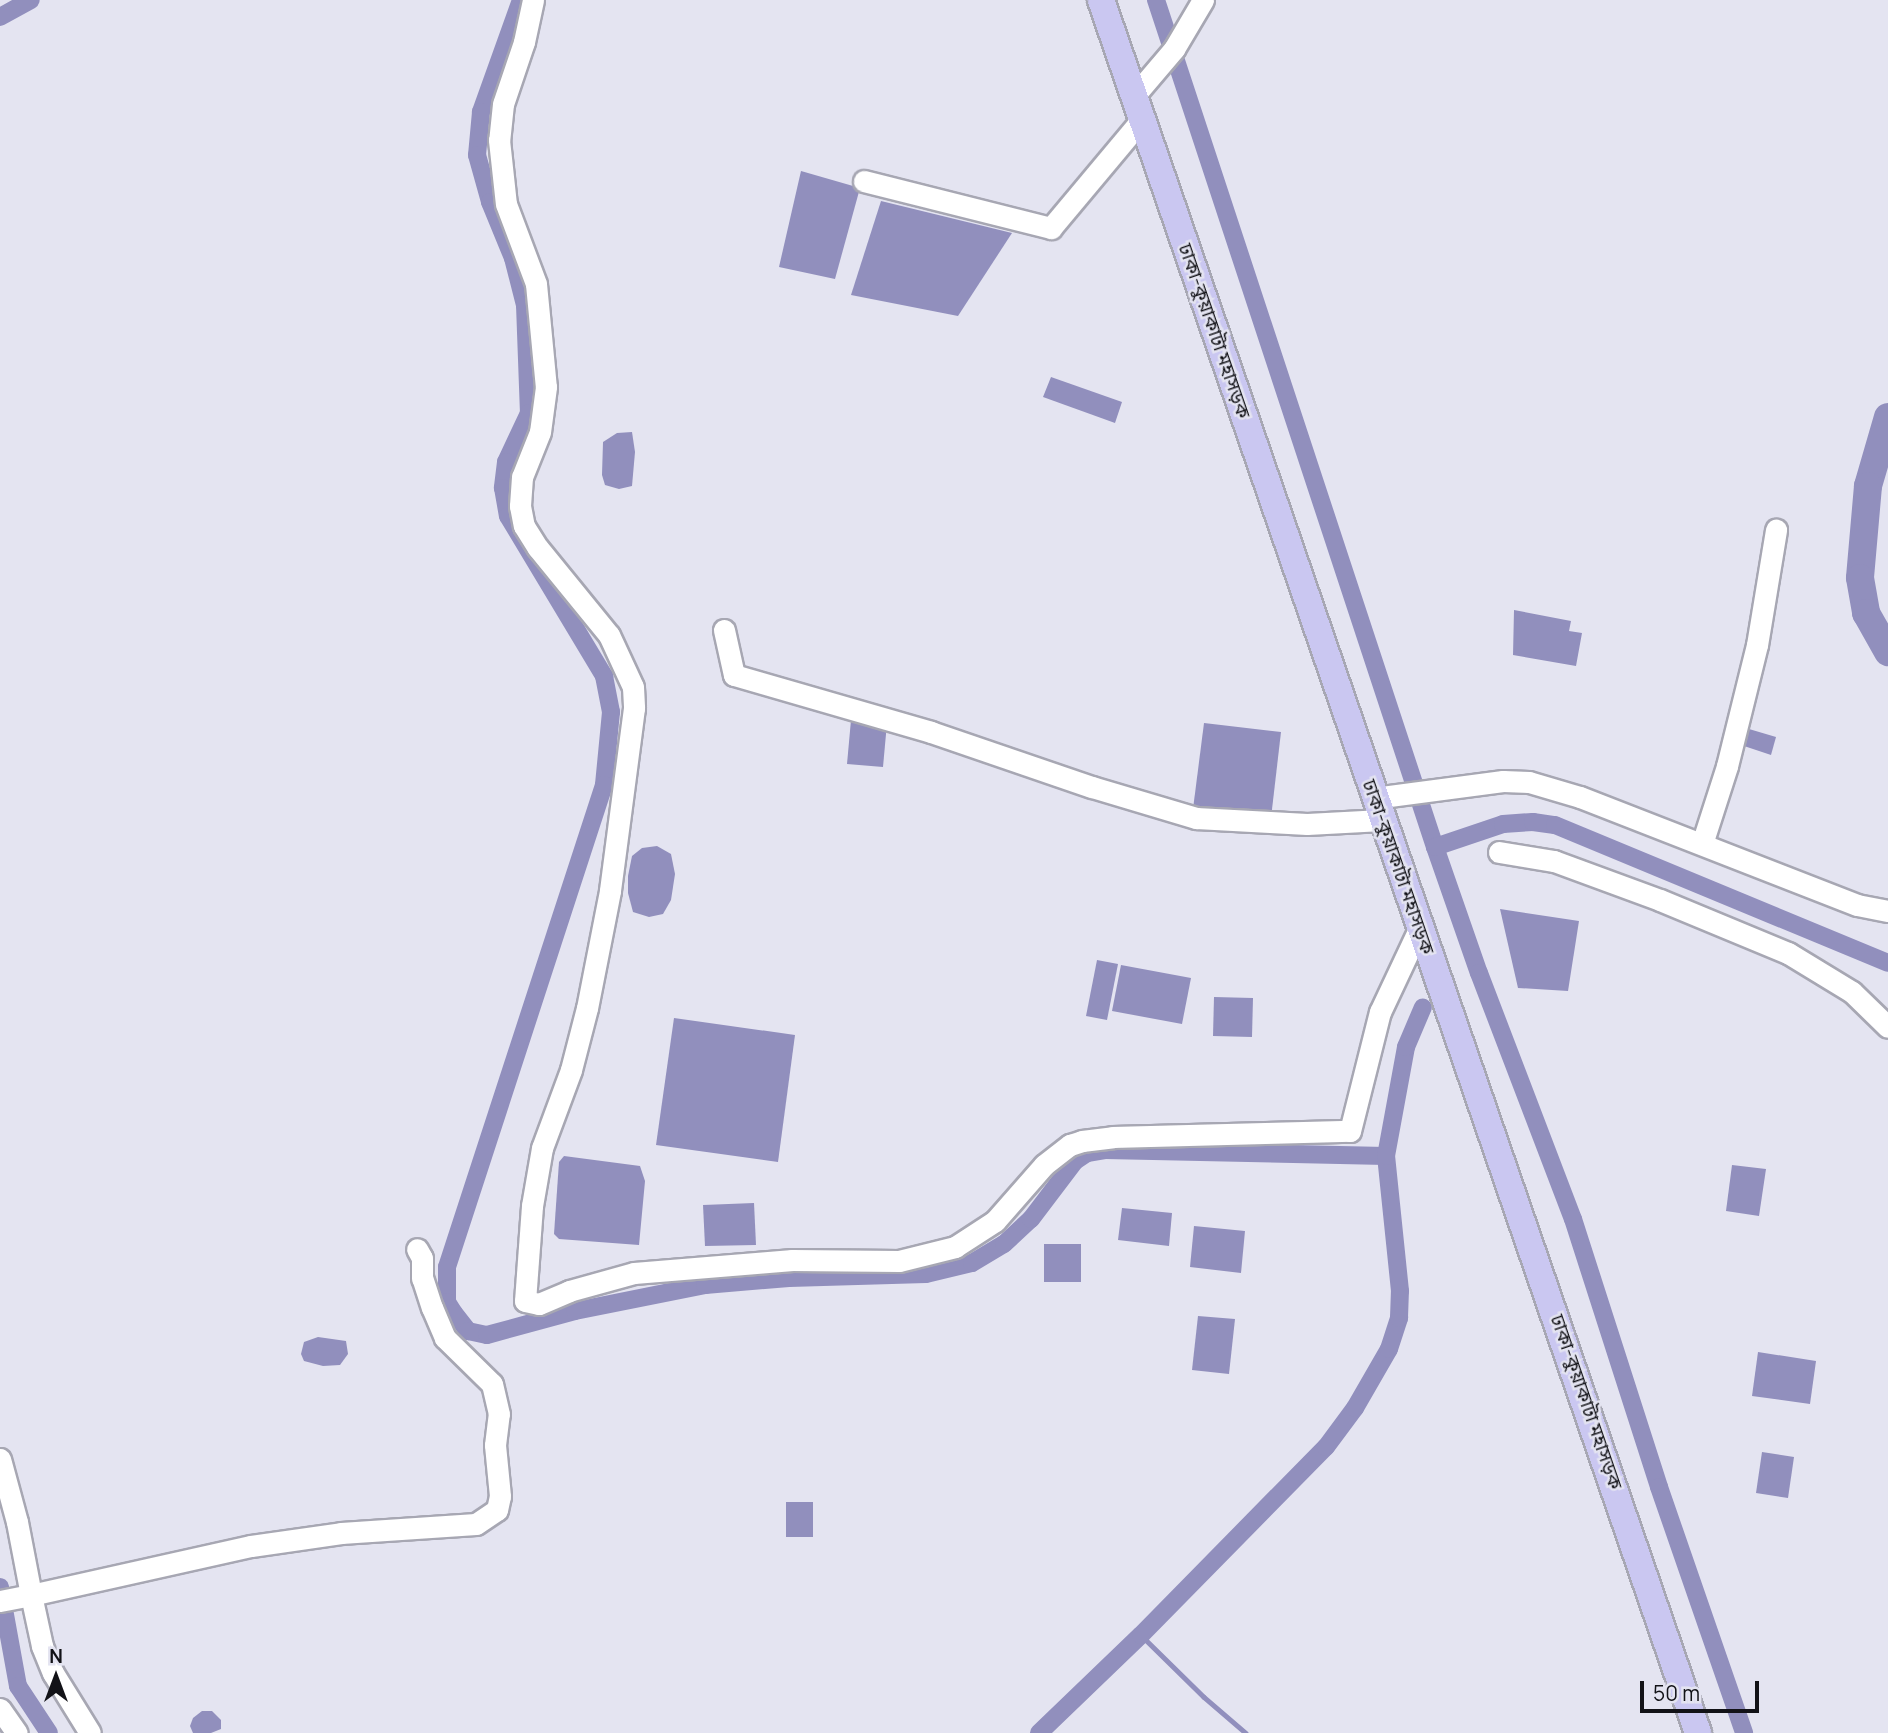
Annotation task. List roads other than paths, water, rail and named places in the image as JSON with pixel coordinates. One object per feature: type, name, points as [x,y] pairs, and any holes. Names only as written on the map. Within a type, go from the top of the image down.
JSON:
[{"type":"main road","name":"ঢাকা-কুয়াকাটা মহাসড়ক","points":[[1101,0],[1419,929],[1517,1199],[1699,1733]]},
{"type":"street","points":[[533,0],[524,43],[503,104],[499,140],[506,204],[536,284],[545,387],[543,420],[522,477],[520,506],[524,526],[538,548],[609,635],[633,687],[634,708],[610,891],[587,1008],[571,1070],[542,1148],[532,1206],[525,1301],[539,1304],[569,1290],[634,1273],[792,1260],[899,1261],[955,1247],[995,1221],[1044,1165],[1070,1145],[1082,1140],[1126,1136],[1349,1131],[1380,1012],[1419,929]]},
{"type":"street","points":[[864,181],[1051,228],[1138,107],[1203,0]]},
{"type":"street","points":[[1702,844],[1727,766],[1757,645],[1776,530]]},
{"type":"street","points":[[724,629],[734,675],[931,732],[1092,787],[1196,818],[1307,824],[1503,781],[1530,782],[1580,797],[1857,905],[1888,911]]},
{"type":"street","points":[[1499,852],[1554,861],[1660,900],[1788,953],[1852,992],[1888,1027]]},
{"type":"street","points":[[16,1598],[251,1546],[341,1533],[465,1527],[476,1524],[497,1510],[500,1496],[495,1445],[499,1414],[492,1384],[445,1338],[422,1278],[422,1258],[417,1250]]},
{"type":"street","points":[[0,1460],[17,1522],[16,1598],[53,1673],[90,1733]]},
{"type":"street","points":[[0,1709],[17,1733]]},
{"type":"water","points":[[801,171],[860,188],[835,279],[779,267]]},
{"type":"water","points":[[881,201],[1012,233],[958,316],[851,295]]},
{"type":"water","points":[[1051,377],[1122,402],[1115,423],[1043,397]]},
{"type":"water","points":[[632,432],[635,452],[632,486],[619,489],[605,485],[602,475],[603,442],[617,433]]},
{"type":"water","points":[[1514,610],[1571,621],[1569,631],[1582,633],[1576,666],[1513,655]]},
{"type":"water","points":[[851,720],[887,723],[883,767],[847,764]]},
{"type":"water","points":[[1204,723],[1281,732],[1271,818],[1193,809]]},
{"type":"water","points":[[1749,729],[1776,737],[1771,755],[1744,746]]},
{"type":"water","points":[[657,846],[671,854],[675,874],[671,900],[663,914],[649,917],[633,912],[628,893],[628,876],[632,856],[642,848]]},
{"type":"water","points":[[1500,909],[1579,921],[1568,991],[1518,988]]},
{"type":"water","points":[[1097,960],[1118,964],[1107,1020],[1086,1016]]},
{"type":"water","points":[[1121,965],[1191,978],[1182,1024],[1112,1011]]},
{"type":"water","points":[[1214,997],[1253,998],[1252,1037],[1213,1036]]},
{"type":"water","points":[[674,1018],[795,1035],[778,1162],[656,1145]]},
{"type":"water","points":[[564,1156],[640,1166],[645,1181],[639,1245],[559,1239],[554,1234],[559,1162]]},
{"type":"water","points":[[1732,1165],[1766,1169],[1759,1216],[1726,1211]]},
{"type":"water","points":[[754,1203],[756,1245],[705,1246],[703,1205]]},
{"type":"water","points":[[1122,1208],[1172,1213],[1169,1246],[1118,1240]]},
{"type":"water","points":[[1194,1226],[1245,1231],[1241,1273],[1190,1267]]},
{"type":"water","points":[[1044,1244],[1081,1244],[1081,1282],[1044,1282]]},
{"type":"water","points":[[1198,1316],[1235,1319],[1229,1374],[1192,1370]]},
{"type":"water","points":[[318,1337],[346,1341],[348,1354],[340,1365],[323,1366],[304,1361],[301,1354],[304,1342]]},
{"type":"water","points":[[1758,1352],[1816,1361],[1810,1404],[1752,1396]]},
{"type":"water","points":[[1762,1452],[1794,1457],[1788,1498],[1756,1493]]},
{"type":"water","points":[[786,1502],[813,1502],[813,1537],[786,1537]]},
{"type":"water","points":[[202,1711],[212,1711],[221,1720],[221,1729],[211,1733],[193,1733],[190,1726],[193,1718]]},
{"type":"waterway","points":[[0,17],[31,0]]},
{"type":"waterway","points":[[521,0],[481,112],[477,155],[490,202],[513,258],[525,305],[529,413],[506,462],[503,488],[508,516],[604,676],[611,712],[604,785],[447,1267],[447,1302],[454,1313],[468,1331],[487,1335],[575,1311],[705,1285],[789,1278],[926,1274],[972,1263],[1004,1244],[1031,1219],[1075,1161],[1087,1153],[1105,1150],[1386,1156]]},
{"type":"waterway","points":[[1156,0],[1435,847],[1479,973],[1573,1219],[1659,1487],[1744,1733]]},
{"type":"waterway","points":[[1888,417],[1868,486],[1860,578],[1866,613],[1888,652]]},
{"type":"waterway","points":[[1435,847],[1503,824],[1533,822],[1555,825],[1888,963]]},
{"type":"waterway","points":[[1039,1733],[1141,1635],[1326,1447],[1355,1408],[1389,1349],[1399,1318],[1400,1291],[1386,1156],[1406,1047],[1423,1007]]},
{"type":"waterway","points":[[0,1587],[18,1686],[49,1733]]},
{"type":"waterway","points":[[1141,1635],[1204,1697],[1246,1733]]}]
